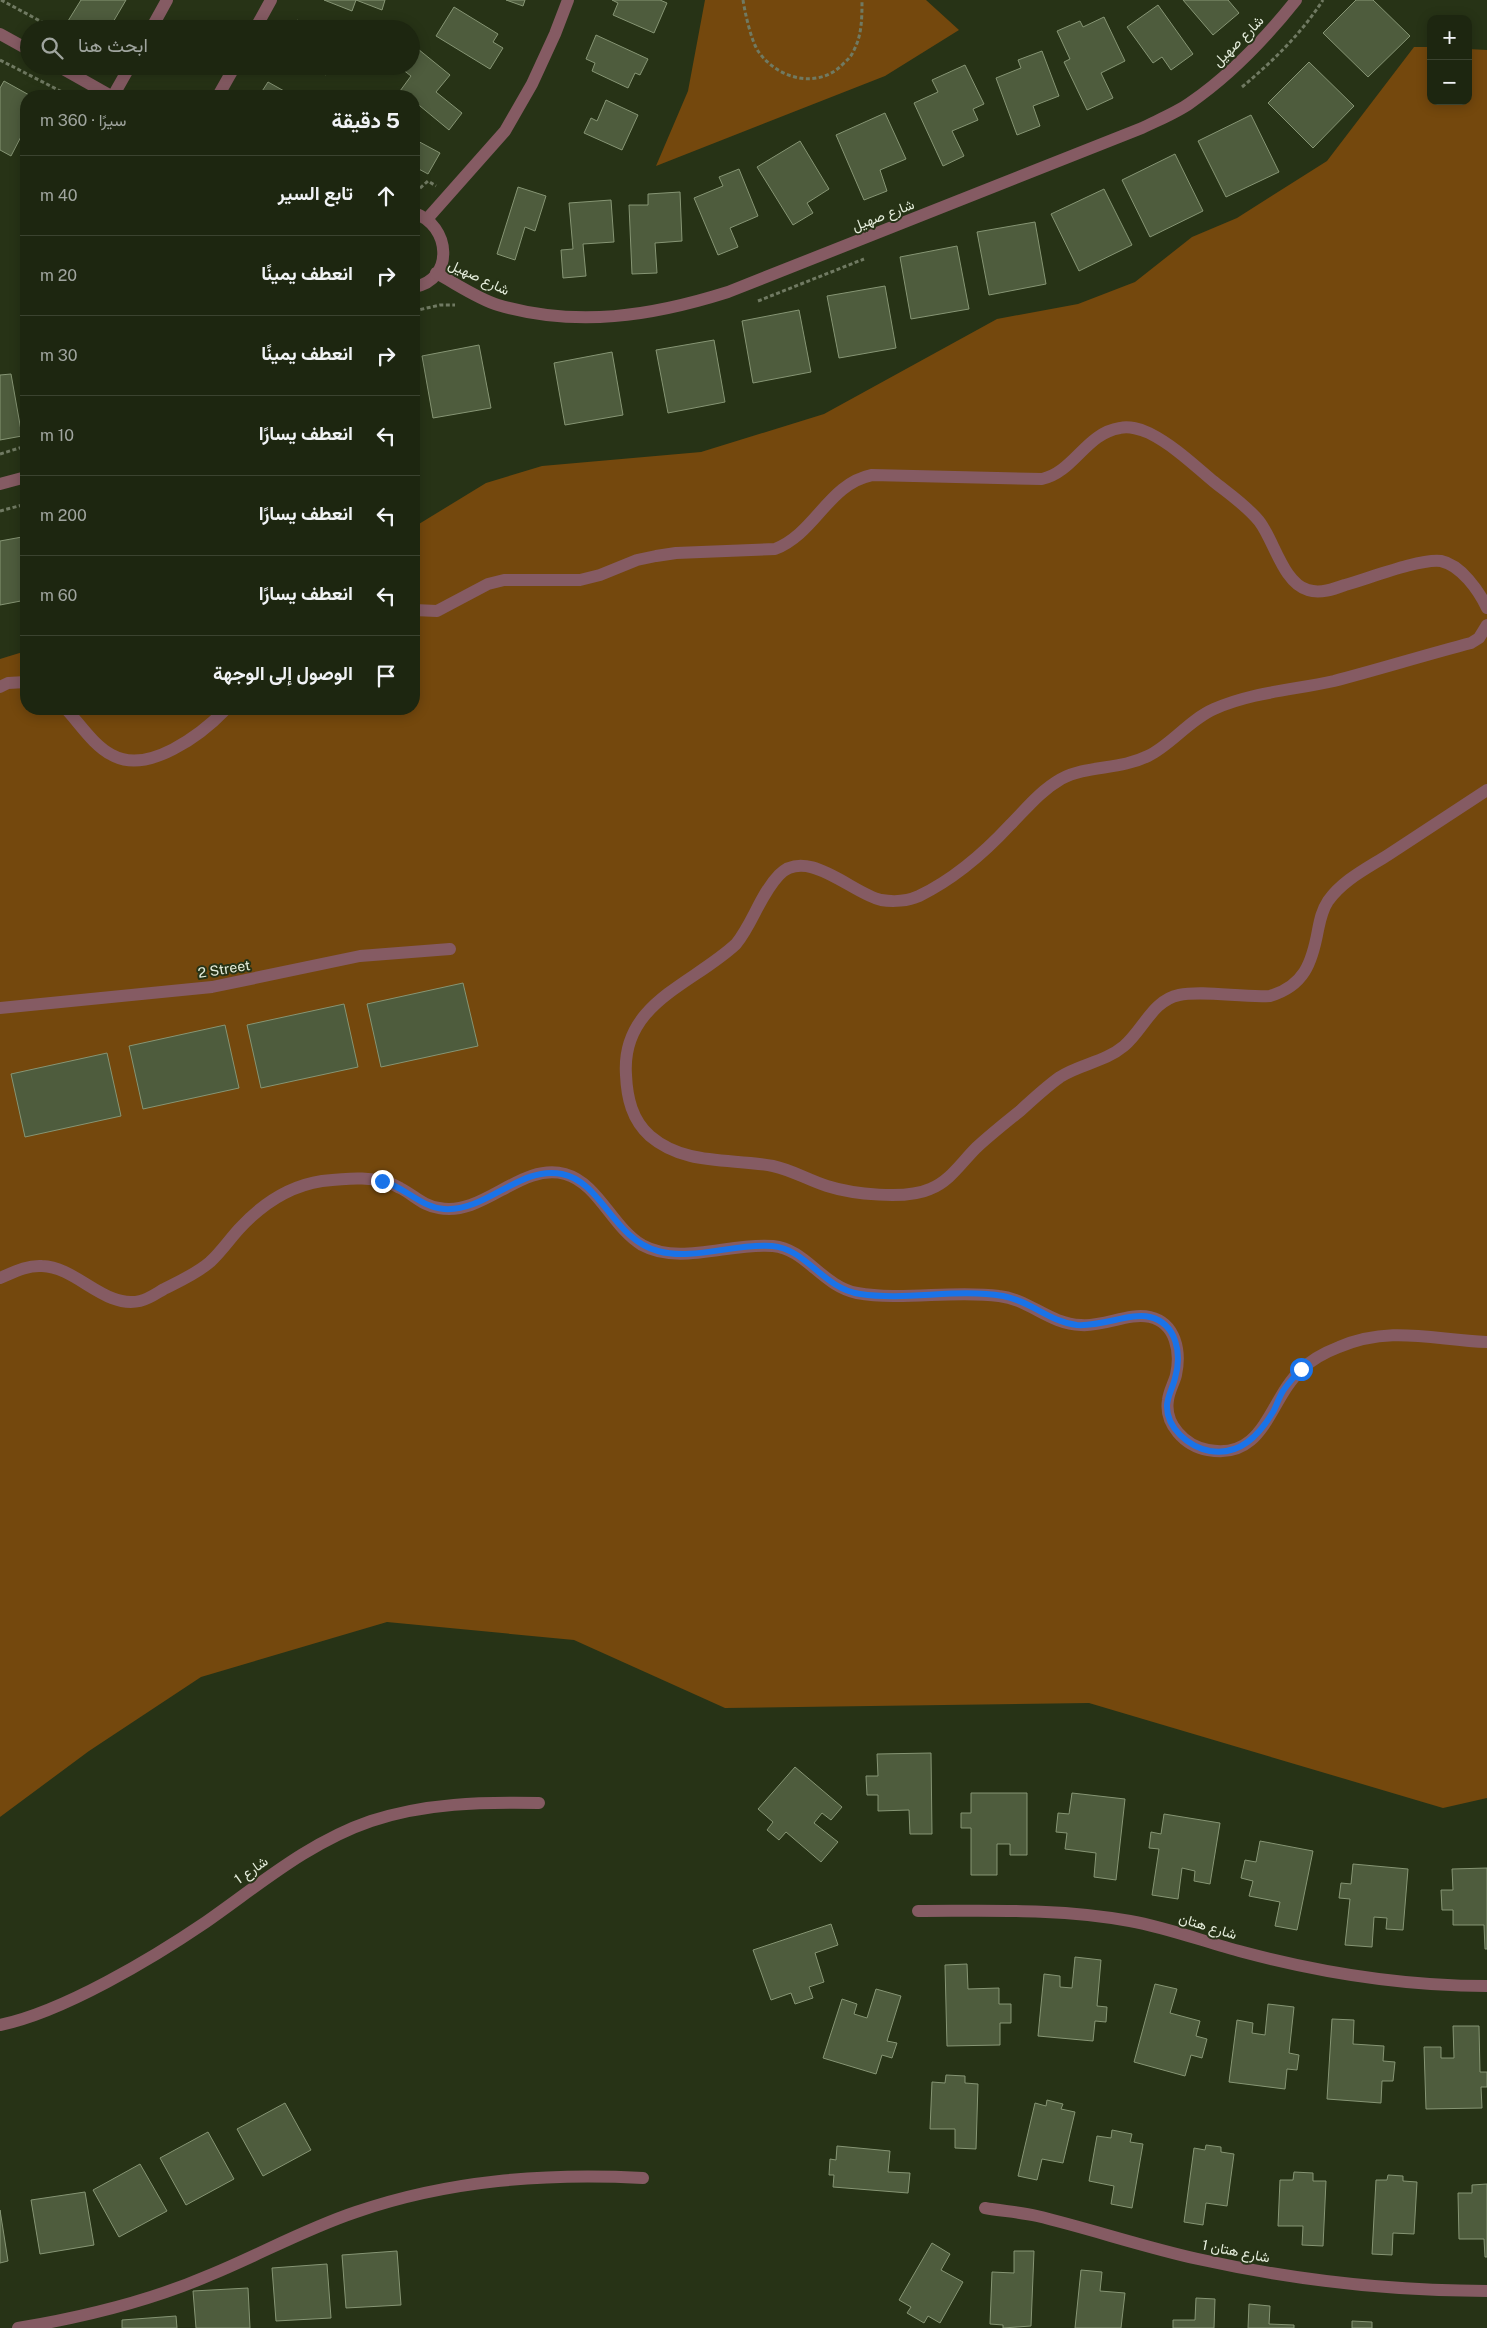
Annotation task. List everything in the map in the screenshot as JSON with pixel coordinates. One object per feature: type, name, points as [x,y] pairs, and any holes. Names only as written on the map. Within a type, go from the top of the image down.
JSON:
[{"type":"street","points":[[156,20],[167,0]]},
{"type":"street","points":[[260,20],[271,0]]},
{"type":"street","points":[[427,219],[505,131],[532,84],[568,0]]},
{"type":"street","name":"شارع صهيل","points":[[436,273],[496,304],[542,314],[589,317],[636,315],[683,306],[737,288],[1142,128],[1190,103],[1234,70],[1270,32],[1296,0]]},
{"type":"street","points":[[0,34],[20,45]]},
{"type":"street","points":[[74,75],[101,90]]},
{"type":"street","points":[[116,90],[125,75]]},
{"type":"street","points":[[221,90],[229,75]]},
{"type":"street","points":[[420,216],[436,227],[443,244],[442,262],[436,273],[428,281],[420,284]]},
{"type":"street","points":[[420,611],[437,612],[488,584],[504,580],[580,580],[600,575],[637,560],[656,556],[676,553],[775,549],[789,544],[800,535],[844,486],[862,477],[872,475],[1042,479],[1058,473],[1096,438],[1108,431],[1121,427],[1147,432],[1160,440],[1190,461],[1250,512],[1266,532],[1290,578],[1298,586],[1309,590],[1332,589],[1425,562],[1441,561],[1460,571],[1484,601],[1487,608]]},
{"type":"street","points":[[0,484],[20,479]]},
{"type":"street","points":[[1487,624],[1480,638],[1471,643],[1332,681],[1264,693],[1229,703],[1212,710],[1148,756],[1103,768],[1080,771],[1062,779],[1045,789],[986,849],[960,869],[918,896],[900,901],[881,900],[864,894],[828,872],[816,868],[787,869],[768,890],[744,935],[736,944],[654,1004],[641,1018],[632,1033],[626,1050],[626,1086],[633,1114],[651,1137],[674,1150],[698,1159],[775,1166],[827,1186],[855,1192],[916,1194],[932,1189],[946,1180],[982,1142],[1055,1080],[1073,1070],[1100,1061],[1123,1046],[1151,1014],[1170,998],[1190,994],[1270,996],[1282,993],[1294,986],[1307,968],[1326,903],[1336,892],[1358,872],[1487,790]]},
{"type":"street","points":[[0,687],[8,683],[20,682]]},
{"type":"street","points":[[71,715],[101,748],[121,760],[133,761],[156,757],[171,750],[201,731],[219,715]]},
{"type":"street","name":"2 Street","points":[[0,1008],[212,987],[360,956],[450,949]]},
{"type":"street","points":[[0,1278],[27,1267],[53,1267],[65,1271],[116,1300],[140,1301],[204,1267],[241,1226],[271,1200],[305,1185],[322,1181],[355,1179],[382,1181],[396,1185],[427,1205],[448,1209],[468,1205],[535,1175],[550,1172],[566,1174],[580,1181],[591,1191],[630,1237],[658,1252],[688,1254],[770,1246],[792,1252],[830,1283],[861,1294],[974,1294],[1005,1296],[1019,1300],[1062,1323],[1081,1326],[1099,1325],[1135,1316],[1148,1316],[1160,1321],[1170,1329],[1176,1341],[1178,1353],[1178,1368],[1167,1403],[1170,1421],[1180,1436],[1194,1446],[1211,1451],[1227,1451],[1246,1445],[1262,1429],[1283,1392],[1301,1369],[1335,1348],[1368,1336],[1404,1333],[1487,1342]]},
{"type":"street","name":"شارع 1","points":[[0,2025],[16,2021],[71,1999],[125,1971],[206,1922],[296,1858],[335,1837],[370,1822],[406,1811],[443,1804],[480,1802],[539,1803]]},
{"type":"street","name":"شارع هتان","points":[[918,1911],[1042,1912],[1110,1918],[1187,1934],[1260,1956],[1361,1976],[1421,1984],[1487,1986]]},
{"type":"street","points":[[18,2328],[80,2318],[146,2300],[211,2275],[328,2222],[411,2195],[468,2184],[526,2177],[584,2175],[643,2178]]},
{"type":"street","name":"شارع هتان 1","points":[[985,2208],[1035,2216],[1197,2259],[1261,2272],[1326,2282],[1391,2288],[1487,2291]]},
{"type":"path","points":[[1,0],[38,20]]},
{"type":"path","points":[[743,0],[757,50],[772,68],[792,78],[815,79],[837,71],[853,54],[861,33],[862,0]]},
{"type":"path","points":[[0,60],[20,70]]},
{"type":"path","points":[[29,75],[58,90]]},
{"type":"path","points":[[0,454],[20,448]]},
{"type":"path","points":[[0,511],[20,506]]},
{"type":"shaded area","points":[[705,0],[926,0],[959,30],[885,76],[656,166],[688,91]]},
{"type":"shaded area","points":[[1414,47],[1427,47],[1427,105],[1472,105],[1472,49],[1487,50],[1487,1798],[1443,1808],[1089,1703],[725,1708],[574,1640],[387,1622],[201,1677],[89,1751],[0,1817],[0,659],[20,653],[20,715],[420,715],[420,523],[486,483],[542,466],[701,452],[824,414],[997,319],[1078,304],[1135,282],[1192,237],[1237,218],[1327,161]]},
{"type":"building","points":[[81,0],[126,0],[114,20],[69,20]]},
{"type":"building","points":[[324,0],[356,0],[352,11]]},
{"type":"building","points":[[356,0],[385,0],[382,10]]},
{"type":"building","points":[[506,0],[525,0],[523,6]]},
{"type":"building","points":[[612,0],[660,0],[667,3],[654,33],[613,15],[618,3]]},
{"type":"building","points":[[1183,0],[1228,0],[1239,13],[1213,35]]},
{"type":"building","points":[[1356,0],[1373,0],[1410,36],[1368,77],[1323,33]]},
{"type":"building","points":[[1158,5],[1193,54],[1171,70],[1162,57],[1153,63],[1127,27]]},
{"type":"building","points":[[454,7],[498,34],[493,42],[503,48],[490,69],[436,36]]},
{"type":"building","points":[[1104,17],[1125,61],[1101,73],[1113,98],[1087,110],[1064,62],[1070,59],[1057,31],[1080,21],[1083,27]]},
{"type":"building","points":[[596,35],[648,59],[640,75],[635,73],[628,88],[592,71],[595,63],[586,59]]},
{"type":"building","points":[[420,51],[450,75],[436,92],[462,113],[449,130],[420,106],[420,90],[401,90],[411,76],[410,75],[420,75]]},
{"type":"building","points":[[1042,51],[1059,96],[1033,106],[1040,126],[1017,135],[996,78],[1021,68],[1018,60]]},
{"type":"building","points":[[1309,62],[1354,106],[1313,148],[1268,103]]},
{"type":"building","points":[[965,65],[984,104],[973,109],[978,120],[952,131],[964,156],[943,166],[914,103],[938,92],[932,80]]},
{"type":"building","points":[[4,81],[20,90],[20,139],[11,156],[0,150],[0,88]]},
{"type":"building","points":[[268,82],[282,90],[263,90]]},
{"type":"building","points":[[606,100],[638,115],[622,150],[584,133],[591,118],[597,121]]},
{"type":"building","points":[[885,113],[906,159],[880,170],[887,191],[864,200],[836,135]]},
{"type":"building","points":[[1251,115],[1279,172],[1226,197],[1198,141]]},
{"type":"building","points":[[800,141],[829,189],[807,203],[813,213],[793,225],[757,167]]},
{"type":"building","points":[[420,142],[440,153],[428,174],[420,170]]},
{"type":"building","points":[[1175,154],[1203,211],[1150,237],[1122,180]]},
{"type":"building","points":[[739,169],[758,216],[730,228],[738,247],[718,255],[694,198],[723,186],[719,177]]},
{"type":"building","points":[[518,187],[546,196],[535,231],[525,227],[515,260],[497,254]]},
{"type":"building","points":[[1104,189],[1132,245],[1079,271],[1051,214]]},
{"type":"building","points":[[680,192],[682,241],[655,243],[657,273],[632,274],[629,205],[648,205],[648,194]]},
{"type":"building","points":[[611,200],[614,242],[583,244],[586,276],[563,278],[561,250],[573,249],[569,203]]},
{"type":"building","points":[[1035,222],[1046,284],[989,295],[977,232]]},
{"type":"building","points":[[957,246],[969,309],[911,319],[900,257]]},
{"type":"building","points":[[885,286],[896,348],[839,358],[827,296]]},
{"type":"building","points":[[799,310],[811,372],[753,383],[742,321]]},
{"type":"building","points":[[714,340],[725,402],[668,413],[656,350]]},
{"type":"building","points":[[479,345],[491,408],[433,418],[422,356]]},
{"type":"building","points":[[612,352],[623,415],[565,425],[554,363]]},
{"type":"building","points":[[11,374],[20,425],[20,436],[0,440],[0,375]]},
{"type":"building","points":[[20,537],[20,601],[0,605],[0,541]]},
{"type":"building","points":[[463,983],[478,1046],[381,1067],[367,1004]]},
{"type":"building","points":[[344,1004],[358,1067],[261,1088],[247,1025]]},
{"type":"building","points":[[225,1025],[239,1088],[143,1109],[129,1046]]},
{"type":"building","points":[[107,1053],[121,1116],[25,1137],[11,1074]]},
{"type":"building","points":[[931,1753],[932,1834],[910,1834],[909,1810],[878,1811],[878,1795],[867,1795],[866,1776],[878,1776],[877,1754]]},
{"type":"building","points":[[795,1767],[842,1807],[831,1820],[822,1813],[814,1823],[838,1842],[821,1862],[786,1832],[779,1840],[767,1830],[773,1822],[758,1809]]},
{"type":"building","points":[[971,1793],[1027,1793],[1027,1855],[1010,1855],[1010,1844],[997,1844],[997,1875],[971,1875],[971,1828],[961,1828],[961,1813],[971,1813]]},
{"type":"building","points":[[1072,1793],[1125,1799],[1116,1880],[1094,1877],[1096,1853],[1065,1849],[1067,1833],[1056,1832],[1058,1813],[1069,1814]]},
{"type":"building","points":[[1164,1814],[1220,1823],[1210,1884],[1194,1881],[1195,1871],[1182,1868],[1178,1899],[1152,1895],[1159,1849],[1149,1848],[1151,1832],[1161,1834]]},
{"type":"building","points":[[1260,1841],[1313,1851],[1297,1930],[1275,1926],[1280,1902],[1249,1896],[1253,1881],[1241,1878],[1245,1860],[1256,1862]]},
{"type":"building","points":[[1353,1864],[1408,1869],[1403,1930],[1386,1929],[1387,1918],[1374,1917],[1372,1947],[1345,1945],[1350,1899],[1339,1898],[1341,1883],[1351,1884]]},
{"type":"building","points":[[1487,1868],[1487,1949],[1485,1949],[1484,1925],[1453,1925],[1453,1910],[1442,1910],[1441,1890],[1453,1890],[1452,1869]]},
{"type":"building","points":[[831,1924],[838,1945],[815,1953],[824,1982],[809,1987],[813,1998],[795,2004],[791,1993],[771,2000],[753,1950]]},
{"type":"building","points":[[1075,1957],[1101,1960],[1097,2006],[1107,2007],[1106,2022],[1095,2021],[1093,2041],[1038,2036],[1044,1974],[1060,1976],[1060,1987],[1072,1988]]},
{"type":"building","points":[[967,1964],[968,1989],[999,1988],[999,2004],[1011,2004],[1011,2023],[1000,2023],[1000,2045],[947,2046],[945,1965]]},
{"type":"building","points":[[1155,1984],[1177,1989],[1170,2013],[1200,2021],[1196,2036],[1207,2039],[1202,2058],[1191,2055],[1185,2076],[1134,2062]]},
{"type":"building","points":[[876,1989],[901,1996],[887,2041],[897,2043],[892,2058],[882,2055],[876,2074],[823,2058],[842,1999],[857,2004],[854,2014],[867,2018]]},
{"type":"building","points":[[1268,2004],[1294,2007],[1289,2053],[1299,2055],[1297,2070],[1287,2069],[1285,2089],[1229,2082],[1237,2020],[1253,2023],[1252,2033],[1265,2035]]},
{"type":"building","points":[[1332,2019],[1354,2020],[1353,2044],[1384,2046],[1383,2061],[1395,2062],[1393,2081],[1382,2081],[1381,2103],[1327,2099]]},
{"type":"building","points":[[1453,2026],[1479,2026],[1480,2072],[1487,2072],[1487,2087],[1481,2087],[1482,2108],[1426,2109],[1424,2047],[1441,2047],[1441,2058],[1454,2058]]},
{"type":"building","points":[[946,2075],[965,2076],[965,2083],[978,2084],[976,2149],[955,2148],[955,2129],[930,2129],[932,2082],[945,2083]]},
{"type":"building","points":[[1047,2100],[1063,2104],[1061,2109],[1075,2112],[1063,2163],[1042,2159],[1037,2180],[1018,2176],[1035,2103],[1046,2106]]},
{"type":"building","points":[[285,2103],[311,2150],[263,2176],[237,2129]]},
{"type":"building","points":[[1112,2130],[1132,2134],[1130,2142],[1143,2144],[1132,2208],[1111,2204],[1114,2186],[1089,2181],[1097,2136],[1111,2138]]},
{"type":"building","points":[[208,2132],[234,2179],[186,2205],[160,2158]]},
{"type":"building","points":[[1206,2145],[1221,2147],[1221,2152],[1234,2154],[1227,2206],[1206,2203],[1203,2225],[1184,2222],[1194,2148],[1205,2150]]},
{"type":"building","points":[[837,2146],[890,2151],[888,2172],[910,2173],[908,2193],[833,2187],[834,2175],[829,2175],[830,2159],[836,2160]]},
{"type":"building","points":[[140,2164],[167,2211],[119,2237],[93,2190]]},
{"type":"building","points":[[1294,2172],[1313,2173],[1313,2181],[1326,2181],[1323,2246],[1302,2245],[1303,2226],[1278,2226],[1280,2180],[1293,2180]]},
{"type":"building","points":[[1388,2175],[1403,2176],[1403,2181],[1417,2182],[1414,2234],[1393,2233],[1392,2255],[1372,2254],[1376,2180],[1387,2180]]},
{"type":"building","points":[[1487,2184],[1487,2257],[1485,2257],[1484,2239],[1459,2239],[1458,2193],[1472,2193],[1472,2185]]},
{"type":"building","points":[[85,2192],[94,2245],[40,2254],[31,2200]]},
{"type":"building","points":[[0,2210],[8,2261],[0,2263]]},
{"type":"building","points":[[932,2243],[950,2254],[941,2270],[963,2282],[940,2323],[928,2316],[924,2323],[907,2313],[911,2307],[899,2300]]},
{"type":"building","points":[[397,2251],[401,2305],[346,2308],[342,2255]]},
{"type":"building","points":[[1014,2251],[1034,2251],[1031,2326],[1003,2328],[1003,2325],[990,2324],[992,2272],[1014,2273]]},
{"type":"building","points":[[327,2264],[331,2318],[276,2321],[272,2268]]},
{"type":"building","points":[[1081,2270],[1102,2272],[1100,2291],[1125,2293],[1121,2328],[1075,2328]]},
{"type":"building","points":[[248,2288],[250,2328],[196,2328],[193,2291]]},
{"type":"building","points":[[1196,2298],[1215,2299],[1214,2328],[1173,2328],[1173,2320],[1195,2320]]},
{"type":"building","points":[[1249,2304],[1270,2306],[1269,2324],[1294,2325],[1294,2328],[1248,2328]]},
{"type":"building","points":[[176,2316],[177,2328],[122,2328],[122,2320]]},
{"type":"building","points":[[1352,2321],[1372,2322],[1372,2328],[1352,2328]]},
{"type":"route","points":[[382,1181],[396,1185],[427,1205],[448,1209],[468,1205],[542,1172],[566,1174],[580,1181],[591,1191],[630,1237],[658,1252],[688,1254],[711,1250],[770,1246],[792,1252],[801,1257],[830,1283],[861,1294],[974,1294],[1005,1296],[1019,1300],[1062,1323],[1081,1326],[1099,1325],[1135,1316],[1148,1316],[1160,1321],[1170,1329],[1176,1341],[1178,1368],[1167,1403],[1170,1421],[1180,1436],[1194,1446],[1211,1451],[1227,1451],[1246,1445],[1262,1429],[1283,1392],[1301,1369]]}]
